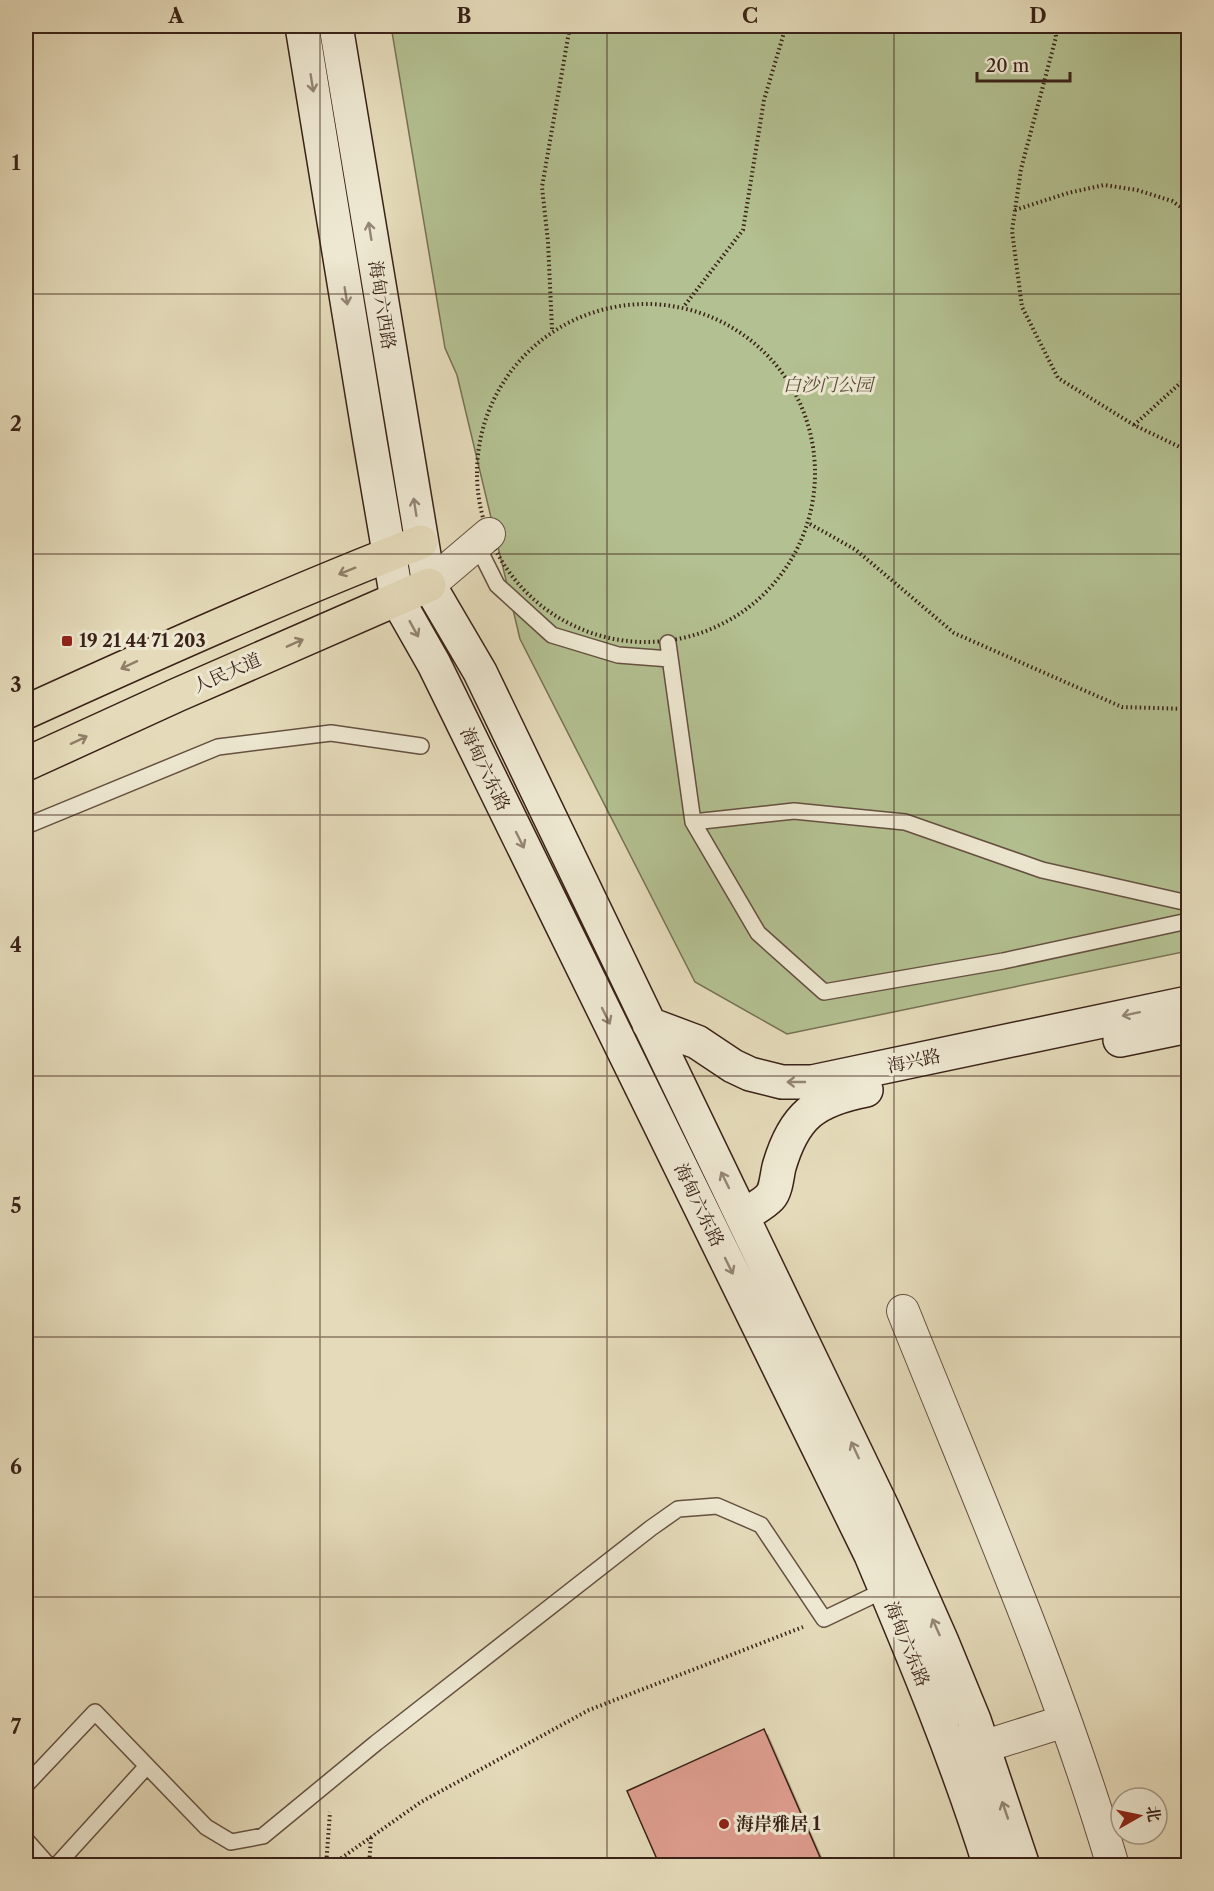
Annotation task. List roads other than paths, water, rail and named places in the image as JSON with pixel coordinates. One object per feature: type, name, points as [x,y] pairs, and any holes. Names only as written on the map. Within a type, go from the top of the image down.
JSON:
[{"type":"main road","name":"海甸六西路","points":[[302,26],[389,554]]},
{"type":"main road","name":"海甸六西路","points":[[336,26],[429,585]]},
{"type":"main road","points":[[26,712],[162,650],[421,542]]},
{"type":"main road","name":"海甸六东路","points":[[389,554],[397,599],[434,664],[871,1555],[898,1581],[942,1642],[983,1747],[1023,1866]]},
{"type":"main road","name":"海甸六东路","points":[[429,585],[480,672],[879,1500],[920,1672],[990,1866]]},
{"type":"main road","name":"人民大道","points":[[26,764],[429,585]]},
{"type":"main road","name":"海兴路","points":[[649,1024],[697,1042],[733,1066],[750,1074],[782,1082],[813,1082],[1188,1003]]},
{"type":"main road","name":"海兴路","points":[[743,1216],[771,1196],[788,1142],[798,1124],[813,1109],[837,1097],[1188,1026]]},
{"type":"street","points":[[429,585],[483,540]]},
{"type":"street","points":[[903,1311],[1011,1576],[1065,1721],[1113,1866]]},
{"type":"street","points":[[951,1756],[1065,1721]]},
{"type":"lane","points":[[483,540],[497,585],[552,635],[618,655],[670,659]]},
{"type":"lane","points":[[668,644],[693,822],[758,933],[824,992],[1003,961],[1188,921]]},
{"type":"lane","points":[[26,826],[218,747],[331,733],[421,746]]},
{"type":"lane","points":[[693,822],[794,811],[905,822],[1042,870],[1188,903]]},
{"type":"lane","points":[[26,1785],[95,1712],[206,1827],[231,1842],[263,1836],[332,1779],[678,1509],[717,1506],[761,1525],[824,1619],[898,1581]]},
{"type":"lane","points":[[56,1866],[147,1766]]},
{"type":"lane","points":[[26,1840],[49,1866]]},
{"type":"place","name":"19 21 44 71 203","points":[[67,641]]},
{"type":"place","name":"海岸雅居 1","points":[[724,1824]]},
{"type":"park label","name":"白沙门公园","points":[[828,385]]}]
